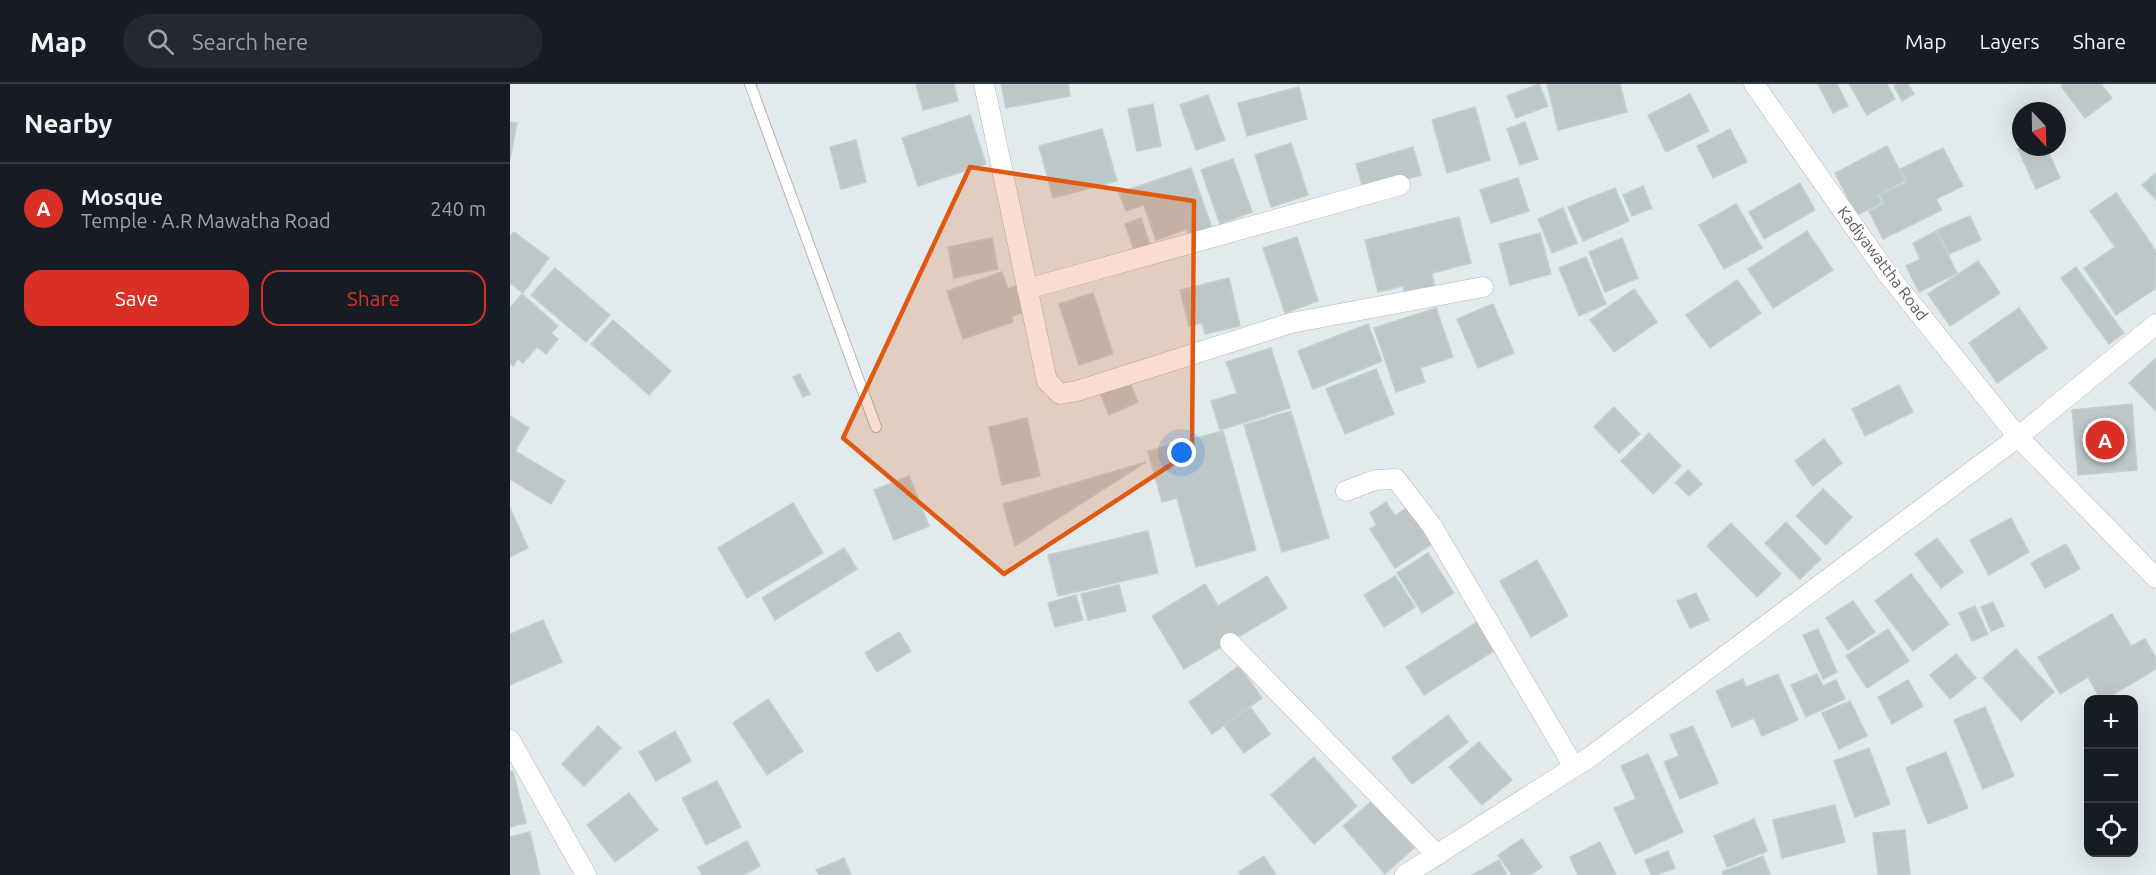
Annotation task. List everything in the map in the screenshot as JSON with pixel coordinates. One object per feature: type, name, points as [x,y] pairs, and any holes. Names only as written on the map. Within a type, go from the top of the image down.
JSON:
[{"type":"street","points":[[984,84],[1047,381],[1060,394],[1077,391],[1292,323],[1483,287]]},
{"type":"street","name":"Kadiyawattha Road","points":[[1754,84],[1886,272],[2018,437],[2156,578]]},
{"type":"street","points":[[1027,289],[1400,185]]},
{"type":"street","points":[[1405,875],[1575,767],[2018,437],[2156,324]]},
{"type":"street","points":[[1346,491],[1375,480],[1396,479],[1432,526],[1575,767]]},
{"type":"street","points":[[1230,643],[1437,855]]},
{"type":"street","points":[[510,740],[586,875]]},
{"type":"lane","points":[[750,84],[876,427]]},
{"type":"highlighted area","points":[[970,167],[1194,201],[1192,451],[1004,574],[843,438]]},
{"type":"building","points":[[916,84],[954,84],[958,101],[923,110]]},
{"type":"building","points":[[1001,84],[1068,84],[1070,96],[1006,108]]},
{"type":"building","points":[[1539,84],[1548,106],[1516,118],[1507,96]]},
{"type":"building","points":[[1547,84],[1620,84],[1627,112],[1558,130]]},
{"type":"building","points":[[1818,84],[1837,84],[1848,106],[1833,113]]},
{"type":"building","points":[[1849,84],[1887,84],[1895,99],[1867,115]]},
{"type":"building","points":[[1908,84],[1914,94],[1902,101],[1894,86]]},
{"type":"building","points":[[2064,84],[2101,84],[2112,98],[2085,118],[2061,86]]},
{"type":"building","points":[[1299,87],[1307,119],[1247,136],[1238,103]]},
{"type":"building","points":[[1690,94],[1709,131],[1666,152],[1648,115]]},
{"type":"building","points":[[1208,95],[1225,140],[1196,150],[1180,105]]},
{"type":"building","points":[[1153,104],[1161,146],[1137,151],[1128,109]]},
{"type":"building","points":[[1475,107],[1490,160],[1447,173],[1432,120]]},
{"type":"building","points":[[970,115],[986,164],[918,186],[902,138]]},
{"type":"building","points":[[510,122],[517,123],[510,159]]},
{"type":"building","points":[[1525,122],[1538,159],[1520,165],[1507,129]]},
{"type":"building","points":[[1102,129],[1117,181],[1053,198],[1039,146]]},
{"type":"building","points":[[1730,129],[1747,162],[1713,178],[1697,146]]},
{"type":"building","points":[[856,140],[866,182],[841,189],[830,147]]},
{"type":"building","points":[[1291,143],[1308,195],[1271,207],[1255,155]]},
{"type":"building","points":[[1887,146],[1905,181],[1878,195],[1882,203],[1857,215],[1835,173]]},
{"type":"building","points":[[1413,147],[1421,175],[1364,192],[1356,164]]},
{"type":"building","points":[[1943,148],[1963,186],[1936,199],[1942,210],[1883,239],[1869,211],[1884,204],[1880,195],[1907,182],[1900,169]]},
{"type":"building","points":[[2021,156],[2050,156],[2060,178],[2036,189]]},
{"type":"building","points":[[1233,159],[1252,212],[1220,224],[1201,170]]},
{"type":"building","points":[[1191,168],[1212,228],[1189,237],[1187,229],[1156,240],[1144,205],[1126,211],[1119,193]]},
{"type":"building","points":[[2156,173],[2156,200],[2142,185]]},
{"type":"building","points":[[1518,178],[1529,211],[1491,223],[1480,190]]},
{"type":"building","points":[[1800,183],[1815,210],[1764,239],[1749,212]]},
{"type":"building","points":[[1643,186],[1652,208],[1632,216],[1623,195]]},
{"type":"building","points":[[1615,188],[1629,221],[1583,241],[1568,207]]},
{"type":"building","points":[[2116,193],[2156,251],[2156,288],[2116,315],[2084,268],[2115,247],[2090,211]]},
{"type":"building","points":[[1736,204],[1762,248],[1724,269],[1699,225]]},
{"type":"building","points":[[1563,208],[1577,243],[1552,253],[1538,219]]},
{"type":"building","points":[[1970,216],[1981,240],[1949,254],[1937,230]]},
{"type":"building","points":[[1459,217],[1471,263],[1432,273],[1435,288],[1405,295],[1403,286],[1378,292],[1365,240]]},
{"type":"building","points":[[1141,218],[1150,245],[1134,250],[1125,224]]},
{"type":"building","points":[[1807,231],[1833,270],[1773,308],[1748,269]]},
{"type":"building","points":[[1936,231],[1957,273],[1919,292],[1906,266],[1920,259],[1913,243]]},
{"type":"building","points":[[514,232],[549,258],[523,293],[510,283],[510,236]]},
{"type":"building","points":[[1540,233],[1551,274],[1510,285],[1499,244]]},
{"type":"building","points":[[1297,237],[1318,301],[1285,313],[1263,248]]},
{"type":"building","points":[[992,238],[998,269],[954,278],[948,247]]},
{"type":"building","points":[[1622,238],[1638,278],[1605,292],[1589,252]]},
{"type":"building","points":[[1586,257],[1606,304],[1579,316],[1559,268]]},
{"type":"building","points":[[1978,261],[2000,293],[1950,326],[1928,294]]},
{"type":"building","points":[[2076,267],[2124,333],[2109,344],[2061,278]]},
{"type":"building","points":[[555,268],[610,315],[586,342],[531,295]]},
{"type":"building","points":[[1002,272],[1008,289],[1019,285],[1029,311],[1012,316],[1013,322],[963,339],[947,291]]},
{"type":"building","points":[[1229,278],[1240,326],[1205,334],[1202,323],[1189,326],[1180,290]]},
{"type":"building","points":[[1737,280],[1761,313],[1710,348],[1686,315]]},
{"type":"building","points":[[1634,289],[1657,322],[1614,352],[1590,320]]},
{"type":"building","points":[[1093,293],[1113,354],[1079,365],[1059,304]]},
{"type":"building","points":[[522,294],[558,326],[551,333],[558,339],[546,354],[537,347],[523,363],[518,359],[513,366],[510,363],[510,308]]},
{"type":"building","points":[[1493,304],[1514,353],[1478,368],[1457,319]]},
{"type":"building","points":[[1436,308],[1453,357],[1420,368],[1425,382],[1396,392],[1374,328]]},
{"type":"building","points":[[2019,308],[2047,348],[1997,383],[1969,343]]},
{"type":"building","points":[[613,320],[671,371],[649,395],[591,344]]},
{"type":"building","points":[[1368,324],[1382,361],[1313,389],[1298,351]]},
{"type":"building","points":[[1271,348],[1290,408],[1220,430],[1211,401],[1237,393],[1226,362]]},
{"type":"building","points":[[2156,358],[2156,411],[2129,383]]},
{"type":"building","points":[[1376,369],[1394,414],[1345,434],[1326,389]]},
{"type":"building","points":[[800,374],[810,394],[803,397],[793,377]]},
{"type":"building","points":[[1129,381],[1138,402],[1109,415],[1100,393]]},
{"type":"building","points":[[1899,385],[1913,412],[1865,436],[1852,409]]},
{"type":"building","points":[[2132,404],[2137,470],[2078,475],[2072,410]]},
{"type":"building","points":[[1614,407],[1640,434],[1619,453],[1594,427]]},
{"type":"building","points":[[1291,411],[1329,538],[1282,552],[1244,425]]},
{"type":"building","points":[[510,416],[529,428],[515,451],[565,481],[551,504],[510,479]]},
{"type":"building","points":[[1027,418],[1040,476],[1002,485],[989,427]]},
{"type":"building","points":[[1223,431],[1256,550],[1196,567],[1177,498],[1162,502],[1148,451]]},
{"type":"building","points":[[1649,433],[1681,466],[1653,494],[1621,461]]},
{"type":"building","points":[[1824,439],[1842,463],[1813,486],[1795,461]]},
{"type":"building","points":[[1146,462],[1015,546],[1003,504]]},
{"type":"building","points":[[1688,470],[1702,484],[1689,496],[1675,483]]},
{"type":"building","points":[[909,476],[929,526],[894,540],[874,490]]},
{"type":"building","points":[[1823,489],[1852,517],[1826,545],[1796,516]]},
{"type":"building","points":[[1386,502],[1395,516],[1408,507],[1432,544],[1395,568],[1370,529],[1377,525],[1370,513]]},
{"type":"building","points":[[793,503],[823,553],[747,598],[718,548]]},
{"type":"building","points":[[510,508],[528,548],[510,557]]},
{"type":"building","points":[[2011,518],[2029,552],[1989,575],[1970,540]]},
{"type":"building","points":[[1786,522],[1821,559],[1800,579],[1765,543]]},
{"type":"building","points":[[1731,523],[1781,574],[1757,597],[1707,546]]},
{"type":"building","points":[[1148,531],[1158,573],[1058,596],[1048,555]]},
{"type":"building","points":[[1937,538],[1963,572],[1941,588],[1915,554]]},
{"type":"building","points":[[2066,544],[2080,569],[2045,588],[2031,563]]},
{"type":"building","points":[[844,548],[857,569],[775,620],[762,598]]},
{"type":"building","points":[[1428,553],[1454,593],[1422,613],[1397,573]]},
{"type":"building","points":[[1537,560],[1568,616],[1531,637],[1500,581]]},
{"type":"building","points":[[1911,574],[1949,624],[1913,651],[1875,601]]},
{"type":"building","points":[[1267,576],[1287,608],[1184,669],[1152,616],[1205,584],[1218,606]]},
{"type":"building","points":[[1395,576],[1415,607],[1384,627],[1364,595]]},
{"type":"building","points":[[1119,585],[1126,611],[1088,620],[1081,594]]},
{"type":"building","points":[[1696,593],[1709,620],[1690,628],[1677,601]]},
{"type":"building","points":[[1076,595],[1083,620],[1055,627],[1048,603]]},
{"type":"building","points":[[1853,601],[1875,632],[1848,650],[1826,618]]},
{"type":"building","points":[[1993,602],[2004,626],[1991,631],[1981,607]]},
{"type":"building","points":[[1975,606],[1988,634],[1972,641],[1959,613]]},
{"type":"building","points":[[2112,614],[2131,646],[2145,639],[2156,658],[2156,669],[2112,695],[2098,695],[2088,677],[2060,694],[2038,657]]},
{"type":"building","points":[[543,620],[562,662],[510,685],[510,634]]},
{"type":"building","points":[[1477,622],[1495,650],[1424,695],[1406,667]]},
{"type":"building","points":[[1818,629],[1837,672],[1823,679],[1803,635]]},
{"type":"building","points":[[1888,629],[1909,661],[1867,688],[1846,656]]},
{"type":"building","points":[[899,632],[911,651],[877,672],[865,653]]},
{"type":"building","points":[[2016,649],[2054,692],[2021,721],[1983,678]]},
{"type":"building","points":[[1956,654],[1976,678],[1950,699],[1930,675]]},
{"type":"building","points":[[1239,666],[1262,698],[1212,734],[1189,702]]},
{"type":"building","points":[[1778,674],[1798,720],[1762,736],[1754,718],[1732,727],[1716,691],[1743,679],[1746,687]]},
{"type":"building","points":[[1817,674],[1823,686],[1836,680],[1845,699],[1806,717],[1791,685]]},
{"type":"building","points":[[1908,680],[1923,706],[1892,724],[1878,697]]},
{"type":"building","points":[[768,699],[803,751],[767,775],[733,723]]},
{"type":"building","points":[[1850,701],[1867,736],[1839,749],[1822,713]]},
{"type":"building","points":[[1250,707],[1270,734],[1244,753],[1224,726]]},
{"type":"building","points":[[1985,707],[2014,776],[1983,789],[1954,720]]},
{"type":"building","points":[[1448,715],[1468,742],[1412,784],[1392,758]]},
{"type":"building","points":[[598,726],[621,748],[584,786],[562,764]]},
{"type":"building","points":[[1693,726],[1718,783],[1680,799],[1664,762],[1679,756],[1670,735]]},
{"type":"building","points":[[675,731],[691,761],[656,781],[639,752]]},
{"type":"building","points":[[1479,742],[1512,780],[1482,805],[1449,767]]},
{"type":"building","points":[[1869,748],[1890,804],[1855,817],[1834,761]]},
{"type":"building","points":[[1946,752],[1968,808],[1928,824],[1906,768]]},
{"type":"building","points":[[1648,754],[1683,832],[1635,854],[1614,808],[1636,799],[1621,766]]},
{"type":"building","points":[[1314,757],[1357,806],[1314,844],[1271,795]]},
{"type":"building","points":[[513,771],[526,823],[510,827],[510,772]]},
{"type":"building","points":[[717,781],[741,827],[706,845],[682,798]]},
{"type":"building","points":[[629,793],[658,830],[615,862],[587,825]]},
{"type":"building","points":[[1372,801],[1414,848],[1385,874],[1343,826]]},
{"type":"building","points":[[1835,805],[1845,842],[1782,858],[1773,820]]},
{"type":"building","points":[[1754,819],[1767,851],[1727,867],[1714,836]]},
{"type":"building","points":[[1905,830],[1910,875],[1878,875],[1873,833]]},
{"type":"building","points":[[530,832],[540,875],[510,875],[510,837]]},
{"type":"building","points":[[1522,839],[1542,867],[1530,875],[1512,875],[1498,855]]},
{"type":"building","points":[[747,841],[760,866],[744,875],[702,875],[698,867]]},
{"type":"building","points":[[1600,842],[1616,875],[1578,875],[1570,857]]},
{"type":"building","points":[[1668,851],[1675,868],[1651,875],[1645,860]]},
{"type":"building","points":[[1264,856],[1276,875],[1241,875],[1239,872]]},
{"type":"building","points":[[1763,856],[1770,875],[1723,875],[1722,872]]},
{"type":"building","points":[[844,858],[851,875],[819,875],[816,870]]},
{"type":"building","points":[[1499,860],[1507,875],[1472,875]]},
{"type":"place","name":"Mosque","points":[[2105,440]]}]
